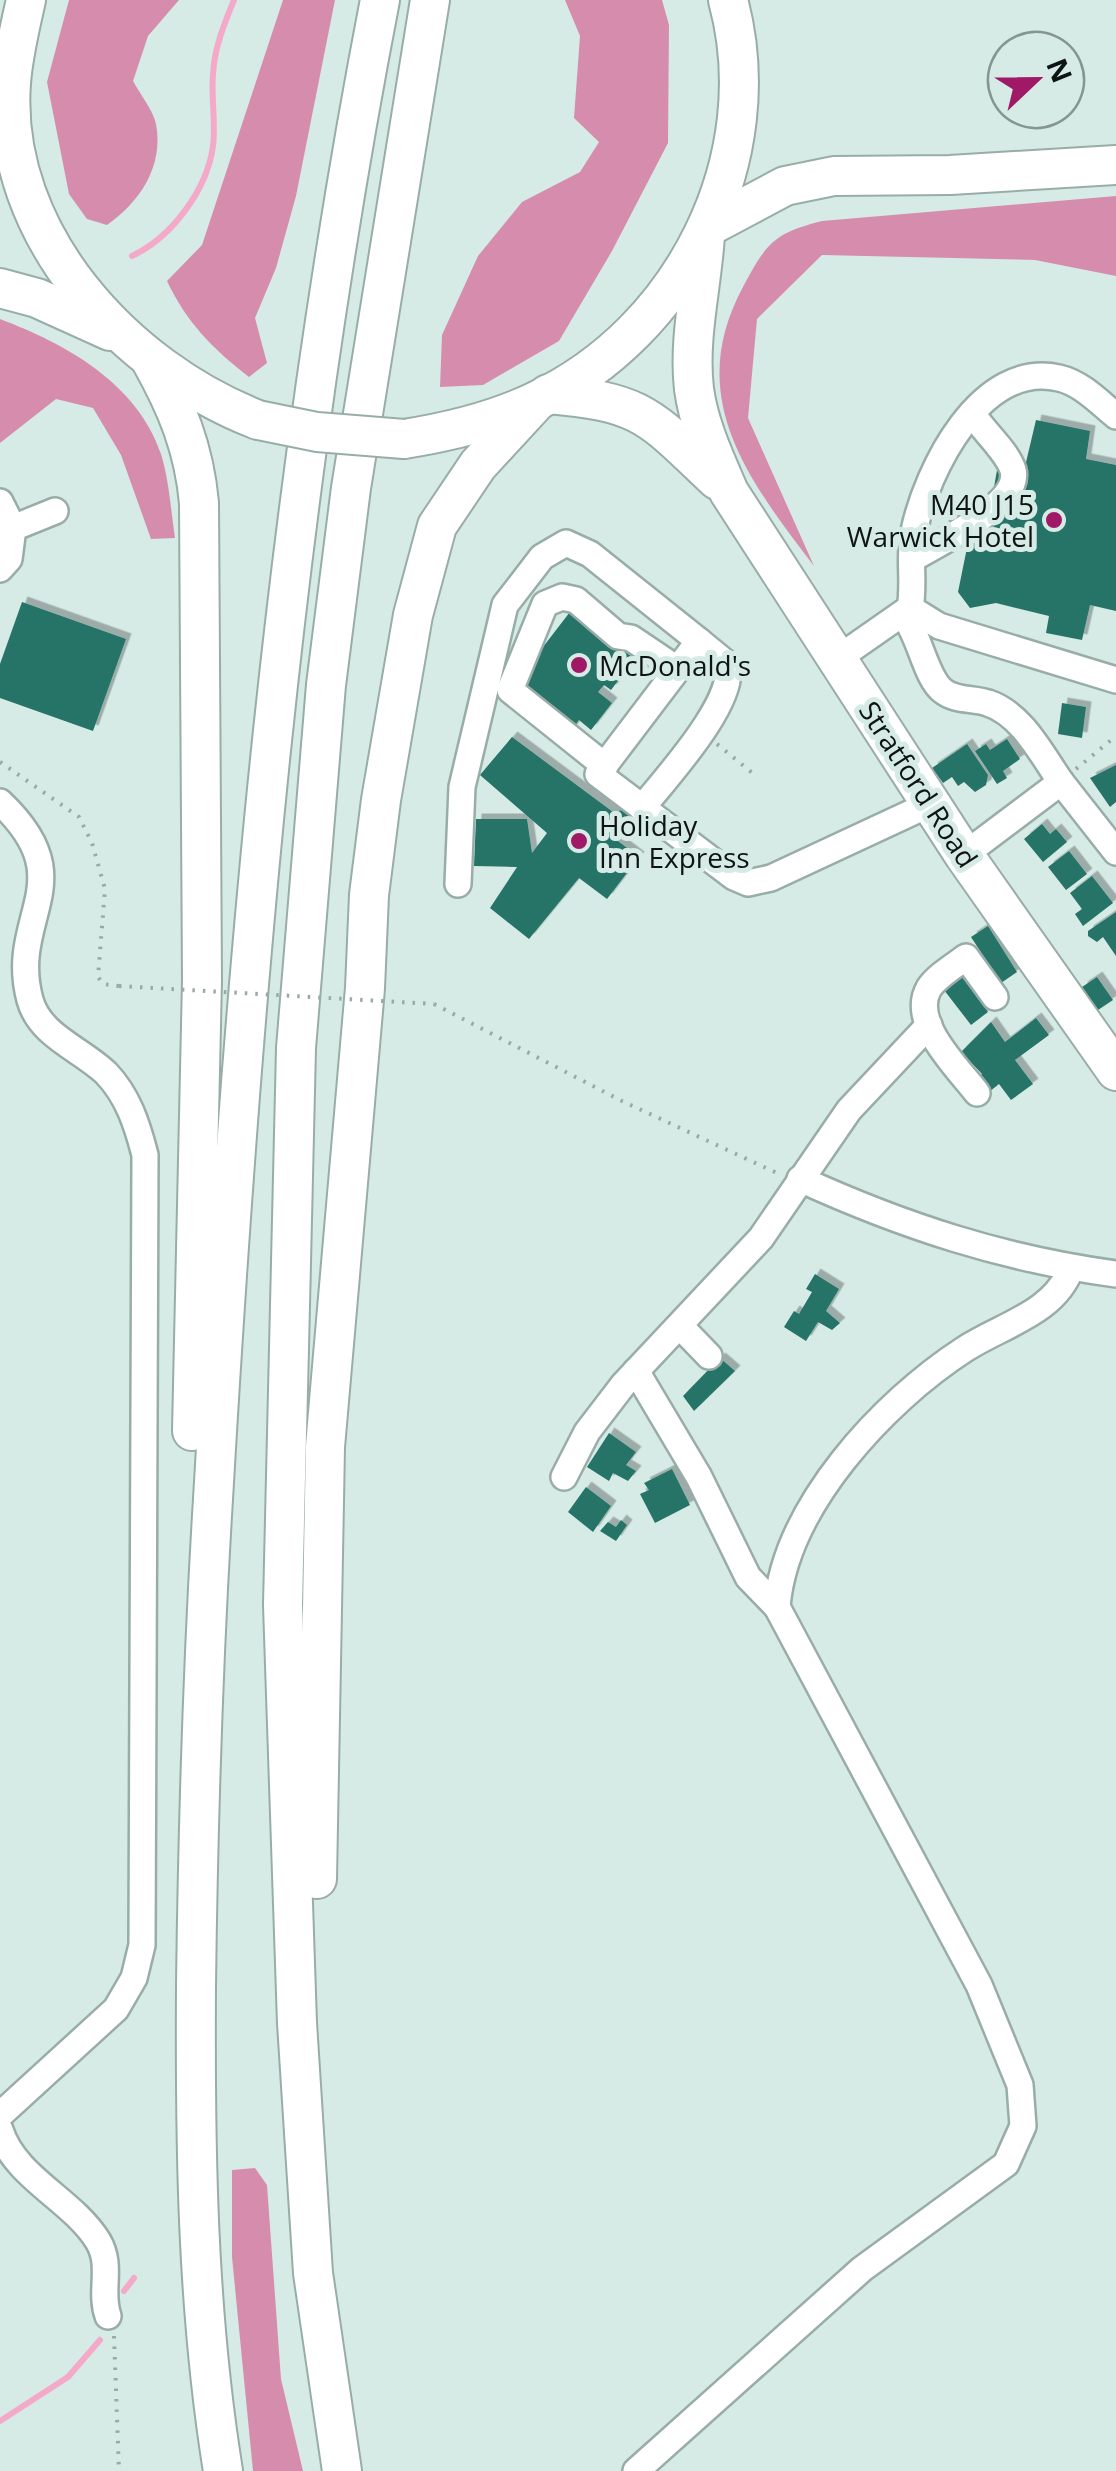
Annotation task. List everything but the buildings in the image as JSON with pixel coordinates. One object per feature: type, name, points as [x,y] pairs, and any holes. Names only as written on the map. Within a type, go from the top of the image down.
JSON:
[{"type":"highway","points":[[7,108],[26,0]]},
{"type":"highway","points":[[223,2471],[208,2359],[195,2156],[204,1626],[241,1054],[280,662],[326,315],[380,0]]},
{"type":"highway","points":[[342,2471],[313,2273],[297,2023],[283,1605],[296,1048],[326,685],[351,488],[430,0]]},
{"type":"highway","points":[[297,2023],[318,1945],[316,1728],[324,1447],[365,988],[369,895],[384,782],[422,572],[438,526],[478,466],[542,398],[638,328],[707,231],[730,164],[739,99],[735,32],[728,0]]},
{"type":"highway","points":[[0,18],[7,108],[40,220],[87,298],[136,348],[179,410],[195,462],[199,503],[202,980],[192,1490],[204,1626]]},
{"type":"highway","points":[[707,231],[785,186],[834,176],[950,175],[1116,164]]},
{"type":"highway","name":"Stratford Road","points":[[707,231],[694,336],[694,388],[709,446],[729,492],[964,855],[1116,1071]]},
{"type":"highway","points":[[0,288],[36,298],[136,348],[207,397],[258,420],[317,432],[404,439],[447,431],[542,398]]},
{"type":"highway","name":"Stratford Road","points":[[542,398],[610,400],[648,415],[729,492]]},
{"type":"street","points":[[1116,416],[1067,380],[1044,376],[1004,384],[972,413],[929,483],[914,529],[907,612],[935,684],[954,697],[990,703],[1010,714],[1116,852]]},
{"type":"street","points":[[912,559],[1003,502],[1010,493],[1012,466],[972,413]]},
{"type":"street","points":[[0,502],[13,528],[9,559],[0,569]]},
{"type":"street","points":[[13,528],[55,512]]},
{"type":"street","points":[[458,884],[462,787],[505,605],[542,557],[566,543],[590,554],[726,664],[728,686],[701,731],[642,808]]},
{"type":"street","points":[[605,766],[510,690],[545,604],[562,597],[576,600],[618,636],[631,638],[677,669]]},
{"type":"street","points":[[836,659],[907,612]]},
{"type":"street","points":[[907,612],[938,626],[1116,680]]},
{"type":"street","points":[[699,641],[598,774],[734,878],[748,883],[770,878],[930,804]]},
{"type":"street","points":[[964,855],[1061,782]]},
{"type":"street","points":[[0,802],[24,826],[41,860],[42,890],[25,973],[36,1015],[112,1080],[130,1108],[145,1155],[142,1945],[134,1978],[116,2010],[0,2117],[16,2158],[99,2242],[108,2268],[104,2306],[108,2316]]},
{"type":"street","points":[[977,1093],[929,1025],[926,1001],[930,986],[966,956],[995,998]]},
{"type":"street","points":[[564,1477],[587,1432],[636,1372],[761,1238],[869,1085],[929,1025]]},
{"type":"street","points":[[800,1179],[884,1217],[948,1238],[1071,1268],[1116,1274]]},
{"type":"street","points":[[777,1608],[794,1539],[816,1496],[842,1465],[932,1374],[987,1336],[1047,1303],[1065,1283],[1071,1268]]},
{"type":"street","points":[[680,1326],[710,1356]]},
{"type":"street","points":[[636,1372],[699,1477],[748,1577],[777,1608],[979,1985],[1020,2085],[1023,2126],[1006,2164],[862,2269],[636,2471]]},
{"type":"path","points":[[1061,782],[1116,736]]},
{"type":"path","points":[[0,762],[79,817],[105,889],[98,977],[102,984],[434,1004],[756,1166],[800,1179]]},
{"type":"path","points":[[108,2316],[115,2339],[114,2407],[119,2471]]},
{"type":"shaded area","points":[[69,0],[179,0],[148,36],[133,81],[156,124],[158,139],[153,168],[139,194],[107,225],[87,219],[69,194],[47,82]]},
{"type":"shaded area","points":[[283,0],[335,0],[296,196],[276,268],[255,318],[267,363],[249,377],[202,334],[167,281],[202,245]]},
{"type":"shaded area","points":[[565,0],[662,0],[669,25],[668,143],[612,251],[559,341],[483,385],[440,387],[442,335],[478,256],[522,202],[580,172],[599,142],[574,118],[580,36]]},
{"type":"shaded area","points":[[1116,196],[1116,276],[1035,260],[822,255],[757,319],[748,418],[814,566],[746,468],[722,399],[720,363],[727,325],[744,285],[766,249],[793,230],[822,221]]},
{"type":"shaded area","points":[[0,319],[74,354],[135,406],[161,454],[175,538],[151,539],[121,455],[93,408],[56,399],[0,443]]},
{"type":"shaded area","points":[[255,2168],[267,2185],[281,2379],[303,2471],[253,2471],[232,2257],[232,2170]]},
{"type":"waterway","points":[[132,256],[174,224],[203,179],[213,146],[215,56],[234,0]]},
{"type":"waterway","points":[[124,2291],[134,2278]]},
{"type":"waterway","points":[[0,2421],[68,2377],[100,2340]]},
{"type":"place","name":"M40 J15 Warwick Hotel","points":[[1054,520]]},
{"type":"place","name":"McDonald's","points":[[579,665]]},
{"type":"place","name":"Holiday Inn Express","points":[[579,841]]}]
